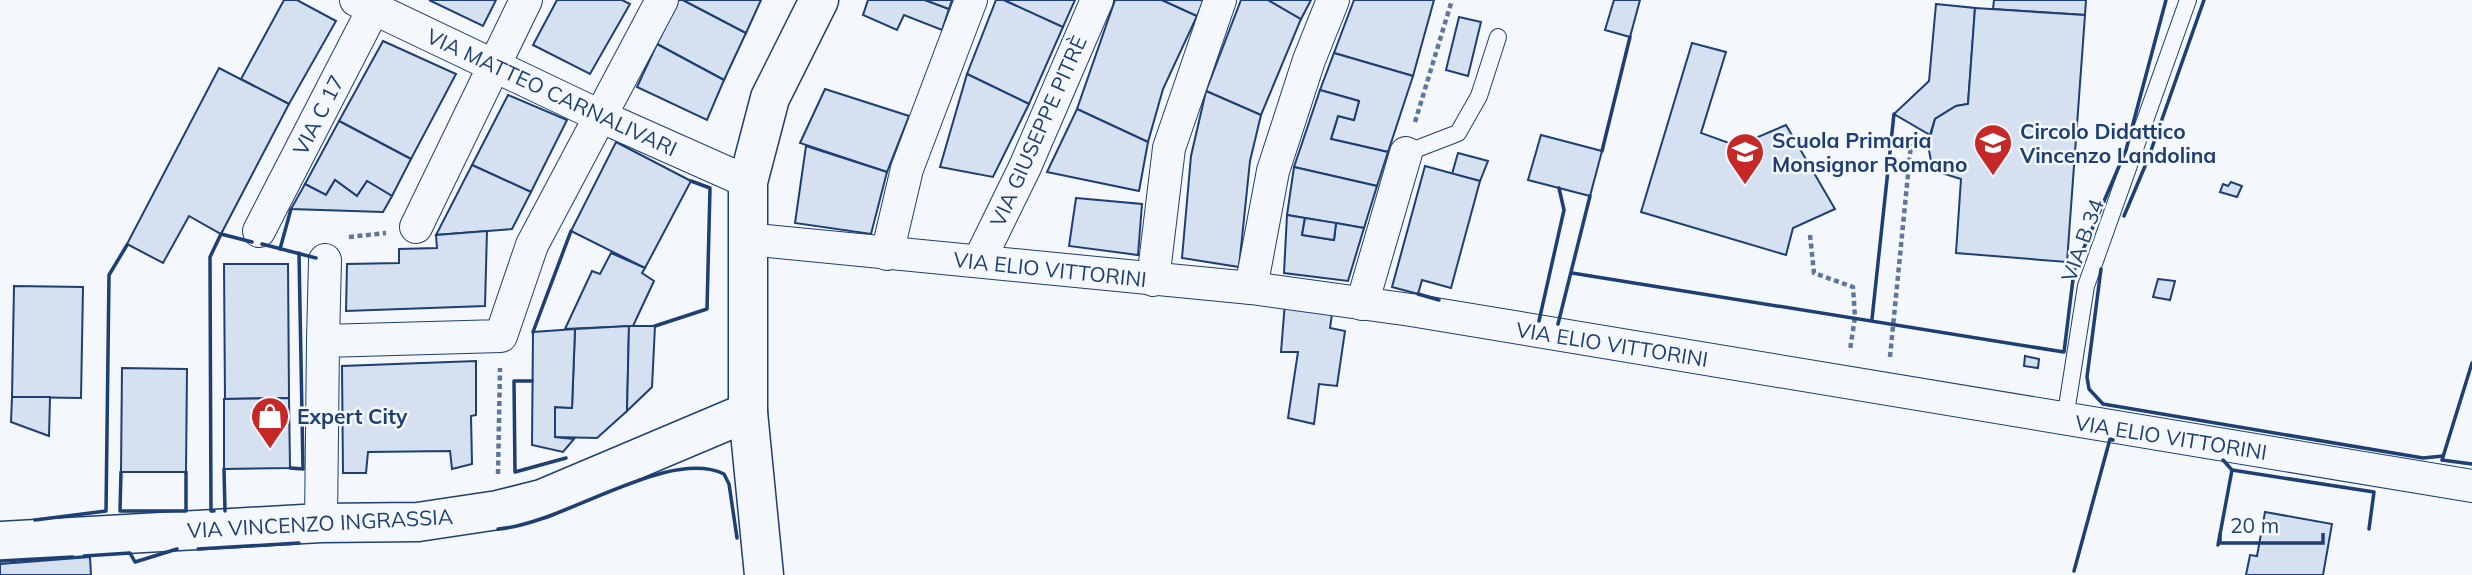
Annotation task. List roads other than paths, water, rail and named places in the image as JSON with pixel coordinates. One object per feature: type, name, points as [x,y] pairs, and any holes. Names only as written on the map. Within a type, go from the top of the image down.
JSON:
[{"type":"street","points":[[416,227],[492,65],[526,0]]},
{"type":"street","points":[[323,341],[500,336],[532,245],[662,0]]},
{"type":"street","points":[[764,575],[748,412],[748,182],[770,98],[819,0]]},
{"type":"street","points":[[887,254],[907,169],[971,0]]},
{"type":"street","name":"VIA GIUSEPPE PITRÈ","points":[[979,261],[1025,167],[1097,0]]},
{"type":"street","points":[[1153,280],[1169,148],[1220,0]]},
{"type":"street","points":[[1251,288],[1273,171],[1308,60],[1333,0]]},
{"type":"street","name":"VIA MATTEO CARNALIVARI","points":[[369,3],[602,117],[748,182]]},
{"type":"street","name":"VIA C 17","points":[[259,231],[369,3]]},
{"type":"street","points":[[1362,304],[1406,153]]},
{"type":"street","name":"VIA ELIO VITTORINI","points":[[747,239],[1251,288],[1844,382],[2472,486]]},
{"type":"street","points":[[321,523],[325,260]]},
{"type":"street","name":"VIA VINCENZO INGRASSIA","points":[[0,541],[321,523],[418,522],[498,510],[542,499],[748,412]]},
{"type":"lane","name":"VIA B 34","points":[[2066,419],[2086,286],[2188,0]]},
{"type":"lane","points":[[1406,153],[1458,134],[1479,96],[1498,37]]},
{"type":"place","name":"Circolo Didattico Vincenzo Landolina","points":[[1993,177]]},
{"type":"place","name":"Scuola Primaria Monsignor Romano","points":[[1745,186]]},
{"type":"place","name":"Expert City","points":[[270,450]]}]
